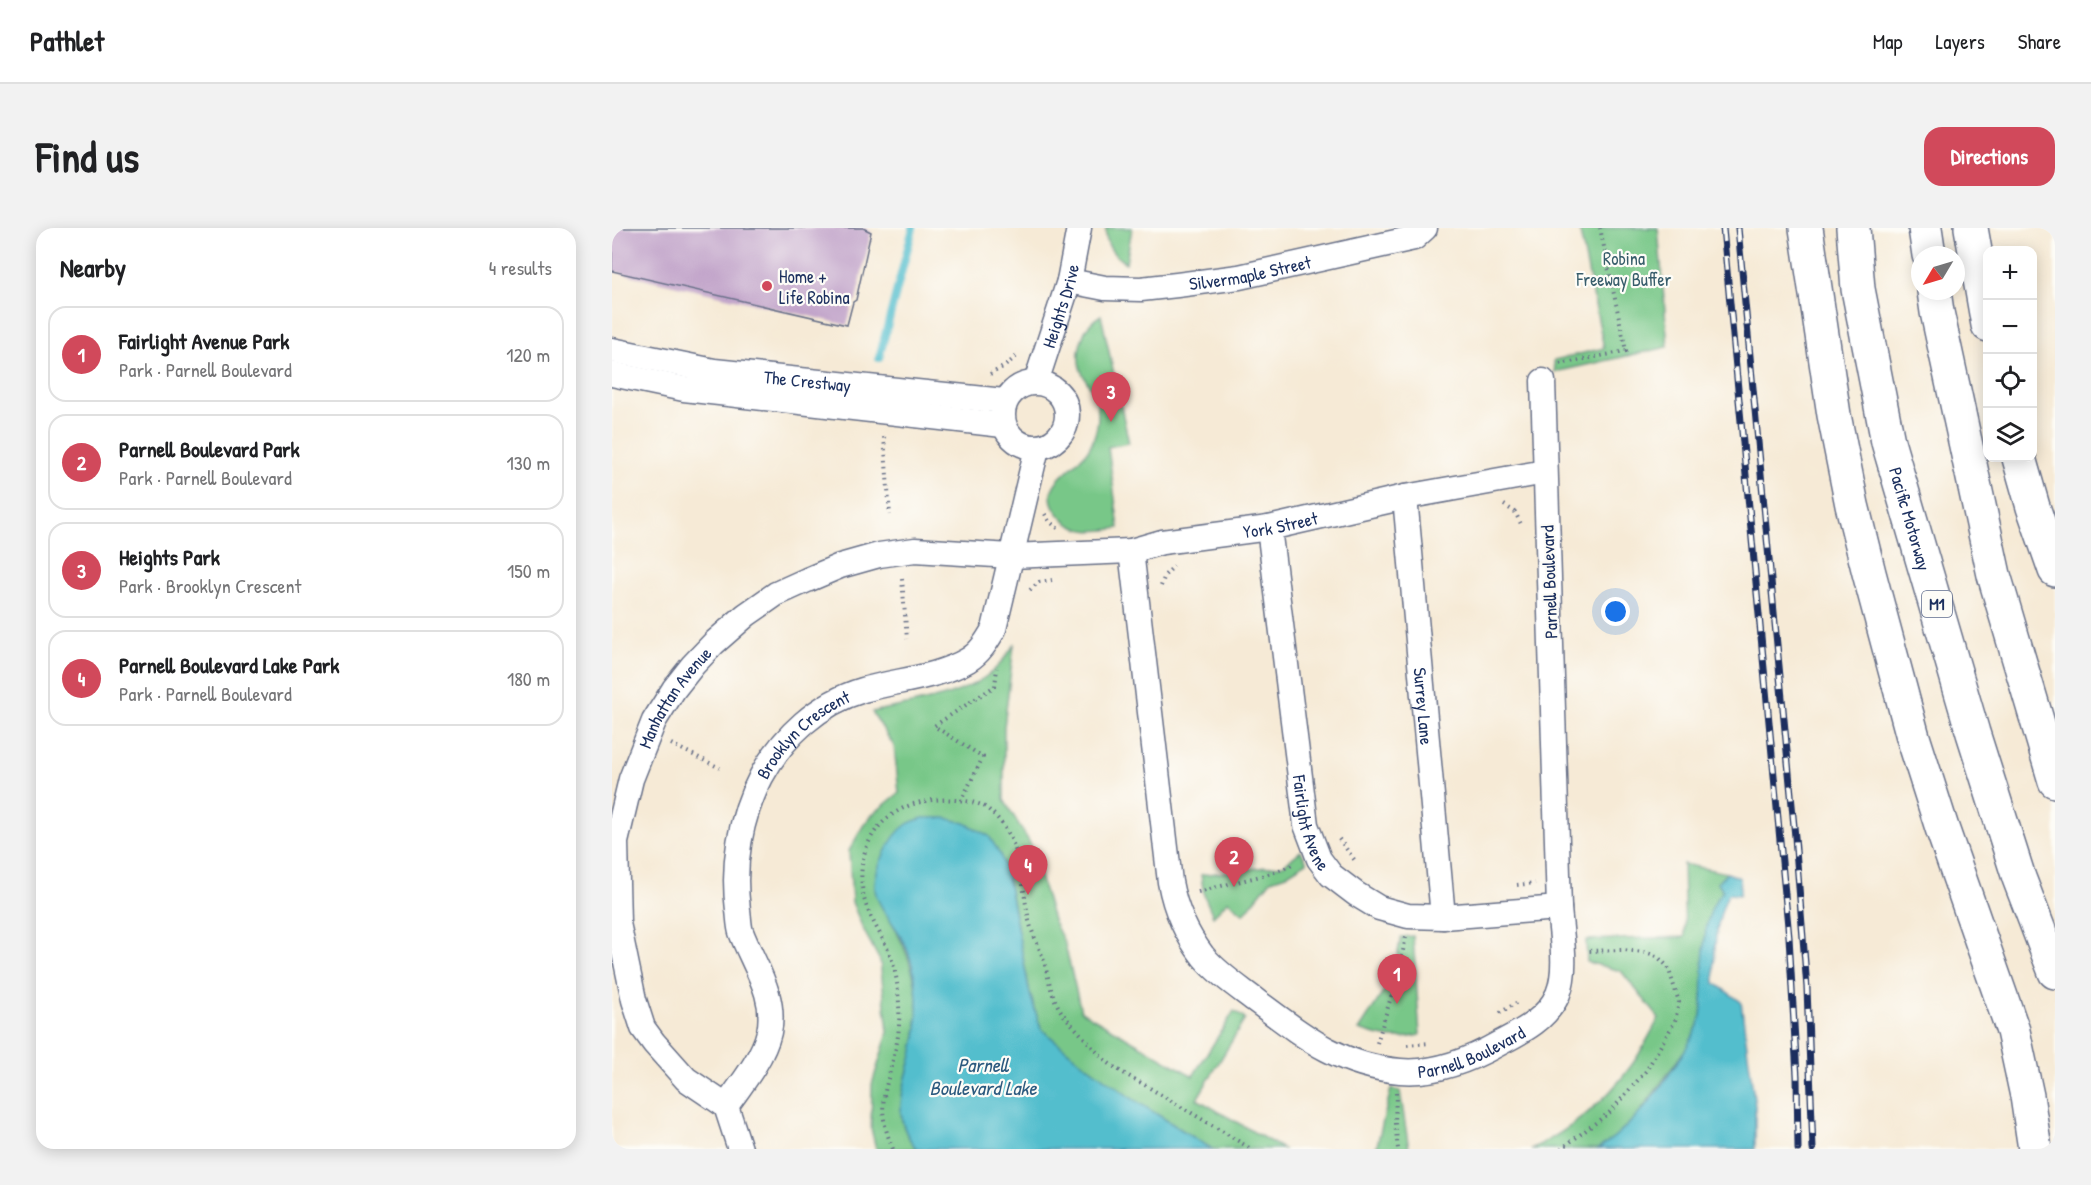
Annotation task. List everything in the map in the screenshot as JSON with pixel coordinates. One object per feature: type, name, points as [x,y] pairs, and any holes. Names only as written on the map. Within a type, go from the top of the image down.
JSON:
[{"type":"highway","points":[[1806,228],[1834,415],[1852,505],[1910,726],[1935,806],[2013,1031],[2027,1096],[2035,1149]]},
{"type":"highway","name":"Pacific Motorway","points":[[1853,228],[1858,289],[1888,442],[1973,733],[2019,878],[2055,972]]},
{"type":"highway","points":[[1925,228],[1928,246]]},
{"type":"highway","points":[[1971,228],[1984,300]]},
{"type":"highway","points":[[1935,300],[1994,575],[2055,781]]},
{"type":"highway","points":[[2020,462],[2055,570]]},
{"type":"street","name":"Heights Drive","points":[[1036,382],[1070,281],[1079,228]]},
{"type":"street","name":"Silvermaple Street","points":[[1070,281],[1105,288],[1141,289],[1239,276],[1414,238],[1425,228]]},
{"type":"street","name":"The Crestway","points":[[612,350],[714,371],[1004,413]]},
{"type":"street","name":"The Crestway","points":[[612,374],[684,389],[1004,413]]},
{"type":"street","name":"Parnell Boulevard","points":[[1131,551],[1170,882],[1174,906],[1188,933],[1204,957],[1224,975],[1310,1041],[1340,1057],[1365,1065],[1397,1070],[1429,1070],[1454,1064],[1487,1050],[1525,1029],[1547,1013],[1558,993],[1563,967],[1559,908],[1543,381]]},
{"type":"street","points":[[1036,382],[1056,390],[1067,409],[1067,420],[1057,439],[1048,445],[1037,448],[1026,447],[1016,442],[1008,434],[1004,413],[1012,391],[1023,384],[1036,382]]},
{"type":"street","name":"Brooklyn Crescent","points":[[726,1106],[755,1064],[769,1032],[770,1002],[740,931],[736,897],[736,858],[745,819],[762,776],[775,756],[803,724],[832,704],[861,691],[946,670],[969,660],[985,645],[994,629],[1037,448]]},
{"type":"street","name":"York Street","points":[[1011,556],[1131,551],[1162,542],[1269,528],[1405,496],[1545,472]]},
{"type":"street","name":"Surrey Lane","points":[[1405,496],[1443,917]]},
{"type":"street","name":"Fairlight Avene","points":[[1269,528],[1306,825],[1318,859],[1331,875],[1356,894],[1379,908],[1408,916],[1443,917],[1559,908]]},
{"type":"street","name":"Manhattan Avenue","points":[[726,1106],[686,1079],[643,1028],[634,1000],[618,923],[616,842],[631,779],[654,721],[674,689],[714,643],[746,615],[776,594],[840,566],[879,555],[915,550],[1011,556]]},
{"type":"street","points":[[726,1106],[740,1149]]},
{"type":"path","points":[[1543,381],[1543,368],[1626,351],[1600,228]]},
{"type":"path","points":[[983,376],[1005,366],[1020,352]]},
{"type":"path","points":[[884,437],[890,515]]},
{"type":"path","points":[[1499,504],[1508,506],[1515,512],[1523,531]]},
{"type":"path","points":[[1043,508],[1049,521],[1066,532]]},
{"type":"path","points":[[1160,590],[1165,575],[1177,564]]},
{"type":"path","points":[[902,579],[907,639]]},
{"type":"path","points":[[1028,594],[1031,587],[1039,582],[1058,580]]},
{"type":"path","points":[[961,801],[982,757],[934,726],[995,686],[998,660]]},
{"type":"path","points":[[671,744],[720,768]]},
{"type":"path","points":[[893,1149],[884,1122],[883,1107],[884,1089],[898,1032],[898,990],[889,950],[866,908],[861,885],[861,864],[874,831],[903,807],[945,799],[980,804],[988,808],[1014,844],[1022,867],[1028,916],[1034,936],[1056,1003],[1069,1021],[1111,1065],[1251,1149]]},
{"type":"path","points":[[1336,833],[1359,866]]},
{"type":"path","points":[[1198,891],[1272,873],[1300,861]]},
{"type":"path","points":[[1534,871],[1535,891]]},
{"type":"path","points":[[1511,885],[1535,883]]},
{"type":"path","points":[[1196,885],[1201,899]]},
{"type":"path","points":[[1376,1049],[1398,974],[1406,935]]},
{"type":"path","points":[[1562,1149],[1610,1113],[1646,1071],[1675,1021],[1679,1002],[1668,967],[1657,956],[1645,952],[1623,950],[1583,951]]},
{"type":"path","points":[[1499,1014],[1519,1002]]},
{"type":"path","points":[[1371,1041],[1385,1043]]},
{"type":"path","points":[[1405,1045],[1433,1043]]},
{"type":"path","points":[[1397,1070],[1395,1123],[1398,1149]]},
{"type":"green space","points":[[1106,228],[1132,228],[1126,263],[1110,248],[1106,239]]},
{"type":"green space","name":"Robina Freeway Buffer","points":[[1579,228],[1658,228],[1668,347],[1555,372],[1554,360],[1604,348]]},
{"type":"green space","points":[[1101,315],[1129,443],[1108,447],[1119,528],[1090,531],[1069,524],[1055,508],[1051,499],[1056,483],[1091,445],[1098,423],[1097,402],[1081,372],[1079,352],[1087,328]]},
{"type":"green space","points":[[1014,645],[1004,727],[1004,800],[1030,843],[1053,920],[1065,944],[1081,1011],[1193,1076],[1234,1011],[1245,1019],[1197,1099],[1283,1149],[1212,1149],[1131,1098],[1041,1029],[1030,994],[1007,875],[888,917],[909,959],[916,988],[916,1035],[901,1107],[902,1121],[907,1135],[917,1149],[876,1149],[871,1128],[872,1084],[888,1032],[880,961],[852,902],[849,851],[872,815],[899,793],[894,746],[872,712],[952,694],[967,688],[994,670]]},
{"type":"green space","points":[[1301,851],[1307,862],[1286,875],[1271,880],[1244,914],[1228,901],[1213,916],[1204,895],[1201,875],[1283,865]]},
{"type":"green space","points":[[1683,864],[1727,873],[1718,882],[1723,891],[1707,930],[1701,1018],[1690,1043],[1638,1115],[1609,1142],[1598,1149],[1531,1149],[1560,1133],[1599,1103],[1635,1060],[1659,1018],[1621,971],[1587,962],[1586,940],[1685,937]]},
{"type":"green space","points":[[1413,936],[1420,1035],[1389,1038],[1359,1030],[1393,977],[1401,937]]},
{"type":"green space","points":[[1391,1089],[1400,1091],[1409,1149],[1376,1149]]},
{"type":"water","name":"Parnell Boulevard Lake","points":[[923,818],[945,818],[965,823],[989,836],[1000,854],[1007,875],[1030,994],[1041,1029],[1131,1098],[1212,1149],[917,1149],[902,1122],[901,1108],[902,1094],[917,1032],[915,978],[905,945],[876,895],[875,881],[880,863],[900,830]]},
{"type":"water","points":[[1727,873],[1740,878],[1740,895],[1728,894],[1720,916],[1714,960],[1715,983],[1741,1002],[1755,1106],[1755,1149],[1598,1149],[1644,1108],[1674,1068],[1692,1038],[1701,1016],[1705,933],[1715,903],[1723,891],[1718,882]]},
{"type":"building","name":"Home + Life Robina","points":[[612,228],[863,228],[871,232],[856,300],[853,302],[847,325],[612,271]]},
{"type":"waterway","points":[[879,358],[913,228]]},
{"type":"railway","points":[[1723,228],[1789,937],[1797,1076],[1798,1149]]},
{"type":"railway","points":[[1738,228],[1795,837],[1807,988],[1813,1149]]},
{"type":"place","name":"Home + Life Robina","points":[[767,286]]},
{"type":"place","name":"Heights Park","points":[[1111,422]]},
{"type":"place","name":"Parnell Boulevard Park","points":[[1234,887]]},
{"type":"place","name":"Parnell Boulevard Lake Park","points":[[1028,895]]},
{"type":"place","name":"Fairlight Avenue Park","points":[[1397,1004]]}]
